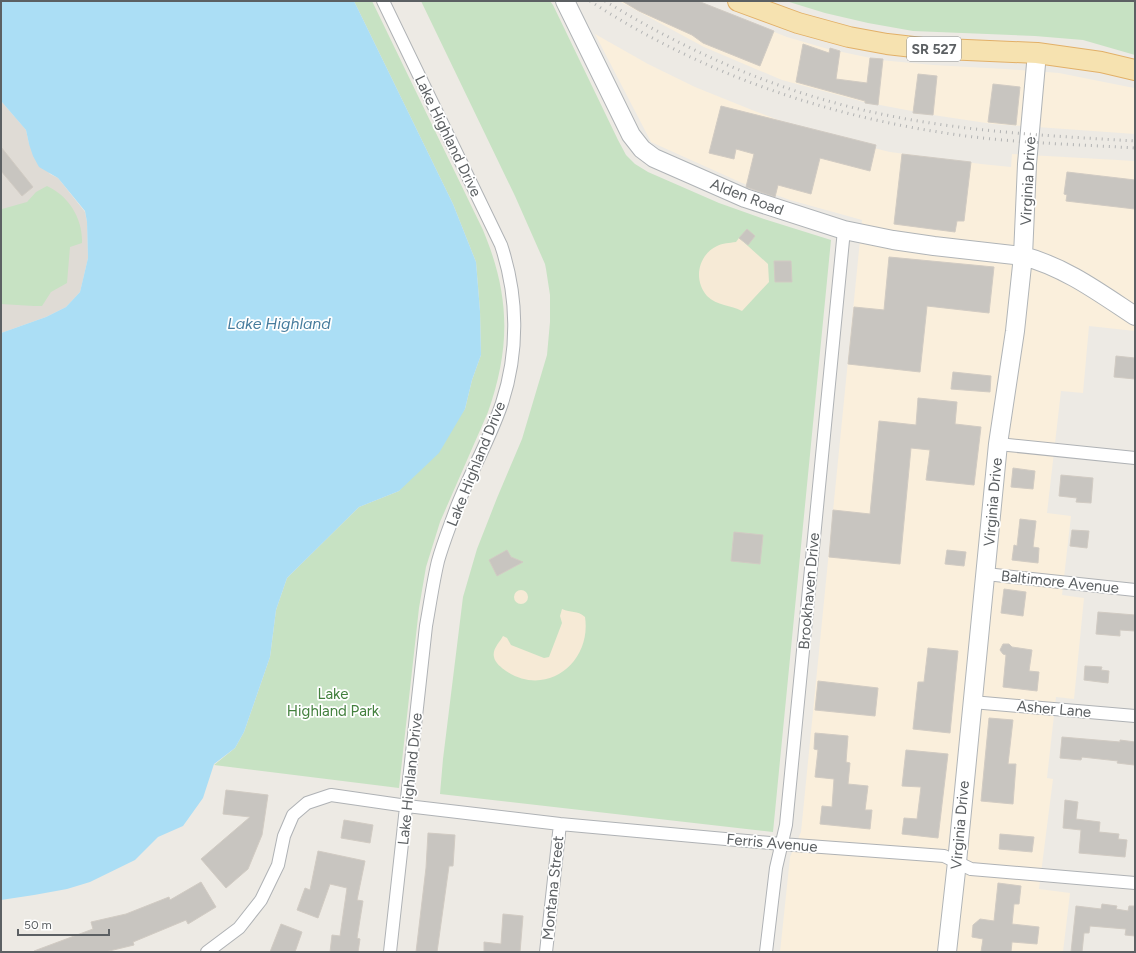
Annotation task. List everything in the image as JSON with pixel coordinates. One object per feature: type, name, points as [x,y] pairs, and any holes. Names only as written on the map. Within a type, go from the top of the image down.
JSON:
[{"type":"main road","name":"SR 527","points":[[738,1],[798,23],[849,38],[922,48],[1037,53],[1101,62],[1135,70]]},
{"type":"street","name":"Lake Highland Drive","points":[[382,1],[501,245],[508,266],[514,309],[513,354],[502,403],[456,508],[437,567],[426,626],[390,952]]},
{"type":"street","name":"Alden Road","points":[[564,1],[631,135],[642,149],[654,158],[745,198],[844,230],[893,240],[1023,256],[1038,260],[1082,282],[1135,316]]},
{"type":"street","name":"Virginia Drive","points":[[947,952],[998,444],[1015,331],[1023,256],[1027,164],[1037,53]]},
{"type":"street","name":"Brookhaven Drive","points":[[766,952],[776,868],[786,825],[844,230]]},
{"type":"street","points":[[998,444],[1135,458]]},
{"type":"street","name":"Baltimore Avenue","points":[[986,574],[1135,590]]},
{"type":"street","name":"Asher Lane","points":[[972,702],[1135,716]]},
{"type":"street","name":"Ferris Avenue","points":[[208,952],[240,928],[261,900],[278,864],[284,836],[293,815],[308,803],[331,795],[407,806],[560,824],[781,844],[944,856],[972,869],[1135,883]]},
{"type":"street","name":"Montana Street","points":[[546,952],[560,824]]},
{"type":"shaded area","points":[[619,1],[694,1],[787,37],[828,49],[880,60],[1059,73],[1135,88],[1135,134],[993,124],[933,115],[864,102],[782,80],[704,47]]},
{"type":"shaded area","points":[[595,34],[648,64],[695,87],[752,110],[786,123],[841,140],[890,152],[1011,167],[1012,154],[1135,161],[1135,331],[1089,326],[1083,393],[1061,391],[1047,513],[1071,516],[1062,595],[1084,598],[1074,699],[1056,697],[1047,778],[1053,779],[1039,889],[1070,893],[1063,952],[780,952],[790,857],[801,832],[862,220],[790,200],[742,183],[651,142]]},
{"type":"shaded area","points":[[1,101],[26,130],[29,144],[50,174],[58,178],[85,212],[87,222],[88,258],[80,292],[66,307],[46,317],[1,333]]},
{"type":"green space","name":"Lake Highland Park","points":[[354,1],[372,1],[483,230],[492,254],[503,299],[504,343],[501,365],[495,388],[488,412],[440,522],[426,567],[419,608],[399,788],[214,765],[235,748],[244,732],[270,657],[276,610],[287,578],[359,507],[399,491],[465,409],[472,380],[481,355],[480,311],[476,262],[453,204]]},
{"type":"green space","points":[[421,1],[550,1],[618,140],[626,155],[635,164],[648,172],[719,203],[831,240],[773,832],[440,794],[463,597],[477,549],[522,439],[547,355],[550,322],[550,295],[545,264],[515,196]]},
{"type":"green space","points":[[786,1],[1135,1],[1135,55],[1083,40],[1035,36],[913,31],[825,13]]},
{"type":"green space","points":[[47,186],[55,190],[68,202],[77,217],[82,234],[82,243],[70,247],[67,283],[51,292],[42,306],[1,304],[2,209],[27,202],[36,192]]},
{"type":"sand","points":[[739,238],[768,264],[769,282],[742,311],[715,302],[707,296],[700,283],[699,276],[700,268],[705,255],[717,246],[736,242]]},
{"type":"sand","points":[[518,590],[524,590],[528,594],[528,600],[524,604],[518,604],[514,600],[514,594]]},
{"type":"sand","points":[[562,609],[579,613],[585,617],[585,634],[581,649],[574,661],[563,671],[550,678],[536,680],[521,678],[506,671],[497,663],[494,657],[494,651],[503,636],[507,638],[511,645],[544,658],[549,657],[562,623],[560,616]]},
{"type":"water","name":"Lake Highland","points":[[1,1],[354,1],[453,204],[476,262],[480,311],[481,355],[472,380],[465,409],[439,453],[399,491],[359,507],[287,578],[276,610],[270,657],[244,732],[235,748],[214,764],[203,798],[183,826],[158,837],[135,860],[90,882],[67,889],[1,900],[1,333],[46,317],[66,307],[80,292],[88,258],[87,222],[85,211],[58,178],[39,167],[33,156],[26,130],[1,101]]},
{"type":"building","points":[[622,1],[698,1],[774,31],[760,66],[703,43],[692,35],[639,11]]},
{"type":"building","points":[[803,44],[829,53],[830,48],[840,51],[836,79],[867,83],[870,58],[883,59],[878,105],[865,103],[865,101],[796,82]]},
{"type":"building","points":[[918,74],[937,76],[933,115],[913,113]]},
{"type":"building","points":[[993,84],[1020,87],[1016,125],[988,122]]},
{"type":"building","points":[[721,106],[876,145],[870,171],[820,158],[811,194],[778,185],[775,197],[746,187],[754,154],[736,149],[734,159],[709,153]]},
{"type":"building","points":[[1,147],[33,187],[22,196],[1,171]]},
{"type":"building","points":[[902,154],[971,162],[964,221],[957,221],[955,232],[894,224]]},
{"type":"building","points":[[1067,172],[1135,180],[1135,209],[1066,201],[1067,195],[1064,194]]},
{"type":"building","points":[[747,229],[755,236],[748,245],[739,238]]},
{"type":"building","points":[[889,257],[994,267],[989,313],[927,306],[920,372],[848,364],[854,307],[884,310]]},
{"type":"building","points":[[774,261],[791,261],[792,282],[775,282]]},
{"type":"building","points":[[1116,356],[1135,358],[1135,379],[1114,377]]},
{"type":"building","points":[[953,372],[991,376],[990,392],[951,389]]},
{"type":"building","points":[[918,398],[957,402],[955,424],[981,427],[974,485],[926,480],[930,450],[911,448],[900,564],[829,557],[833,510],[870,514],[879,421],[916,425]]},
{"type":"building","points":[[1013,468],[1035,471],[1033,489],[1011,487]]},
{"type":"building","points":[[1061,475],[1093,478],[1091,503],[1076,502],[1077,498],[1059,496]]},
{"type":"building","points":[[1020,519],[1036,521],[1033,547],[1039,548],[1038,563],[1012,560],[1014,545],[1017,546]]},
{"type":"building","points":[[1072,530],[1089,531],[1087,548],[1070,546]]},
{"type":"building","points":[[734,532],[763,535],[760,564],[731,561]]},
{"type":"building","points":[[507,550],[511,557],[523,562],[497,576],[489,560]]},
{"type":"building","points":[[947,550],[966,552],[964,566],[945,564]]},
{"type":"building","points":[[1004,589],[1026,592],[1023,616],[1001,613]]},
{"type":"building","points":[[1098,612],[1135,615],[1135,631],[1120,630],[1120,636],[1096,634]]},
{"type":"building","points":[[1003,644],[1009,644],[1012,647],[1032,650],[1029,671],[1039,672],[1037,691],[1003,687],[1006,655],[1000,650]]},
{"type":"building","points":[[928,648],[958,651],[950,733],[913,729],[918,682],[924,682]]},
{"type":"building","points":[[1085,666],[1102,667],[1101,670],[1109,671],[1108,683],[1084,680]]},
{"type":"building","points":[[818,681],[878,688],[875,716],[815,710]]},
{"type":"building","points":[[989,718],[1013,720],[1008,764],[1016,764],[1013,804],[981,801]]},
{"type":"building","points":[[815,733],[848,736],[846,762],[850,763],[848,784],[868,786],[865,810],[872,810],[870,829],[820,824],[822,806],[832,807],[834,779],[815,777],[818,750],[814,749]]},
{"type":"building","points":[[1062,737],[1135,742],[1134,765],[1117,763],[1118,761],[1082,757],[1081,760],[1060,758]]},
{"type":"building","points":[[906,750],[948,754],[938,838],[902,834],[904,818],[917,819],[921,787],[902,786]]},
{"type":"building","points":[[226,790],[268,795],[262,835],[248,869],[226,888],[201,859],[250,817],[223,814]]},
{"type":"building","points":[[1065,800],[1078,802],[1076,819],[1100,822],[1099,832],[1119,834],[1118,839],[1127,840],[1125,857],[1079,853],[1081,830],[1063,828]]},
{"type":"building","points":[[344,820],[373,825],[370,843],[341,838]]},
{"type":"building","points":[[428,833],[455,835],[453,866],[449,866],[437,952],[416,952],[426,868]]},
{"type":"building","points":[[1000,834],[1034,837],[1032,852],[999,849]]},
{"type":"building","points":[[318,851],[365,861],[357,900],[363,901],[357,938],[360,939],[358,952],[330,952],[332,935],[340,936],[347,888],[330,884],[318,918],[297,910],[305,888],[310,890]]},
{"type":"building","points":[[201,882],[216,907],[188,924],[186,920],[133,942],[134,945],[105,952],[34,952],[93,929],[91,922],[126,914],[169,897],[170,900]]},
{"type":"building","points":[[998,883],[1021,886],[1019,904],[1014,904],[1012,924],[1039,927],[1037,944],[1012,942],[1011,952],[981,952],[983,939],[972,937],[973,925],[980,919],[994,921]]},
{"type":"building","points":[[1102,904],[1117,906],[1116,909],[1128,911],[1129,906],[1135,906],[1135,936],[1125,935],[1126,929],[1090,926],[1089,933],[1084,933],[1082,952],[1071,952],[1076,906],[1101,909]]},
{"type":"building","points":[[503,914],[523,916],[520,952],[484,952],[484,942],[501,944]]},
{"type":"building","points":[[281,924],[302,932],[295,952],[270,952]]},
{"type":"railway","points":[[590,1],[631,26],[716,69],[760,86],[851,114],[898,125],[969,136],[1016,141],[1135,148]]},
{"type":"railway","points":[[605,1],[705,55],[776,84],[849,107],[948,126],[1041,135],[1135,141]]}]
